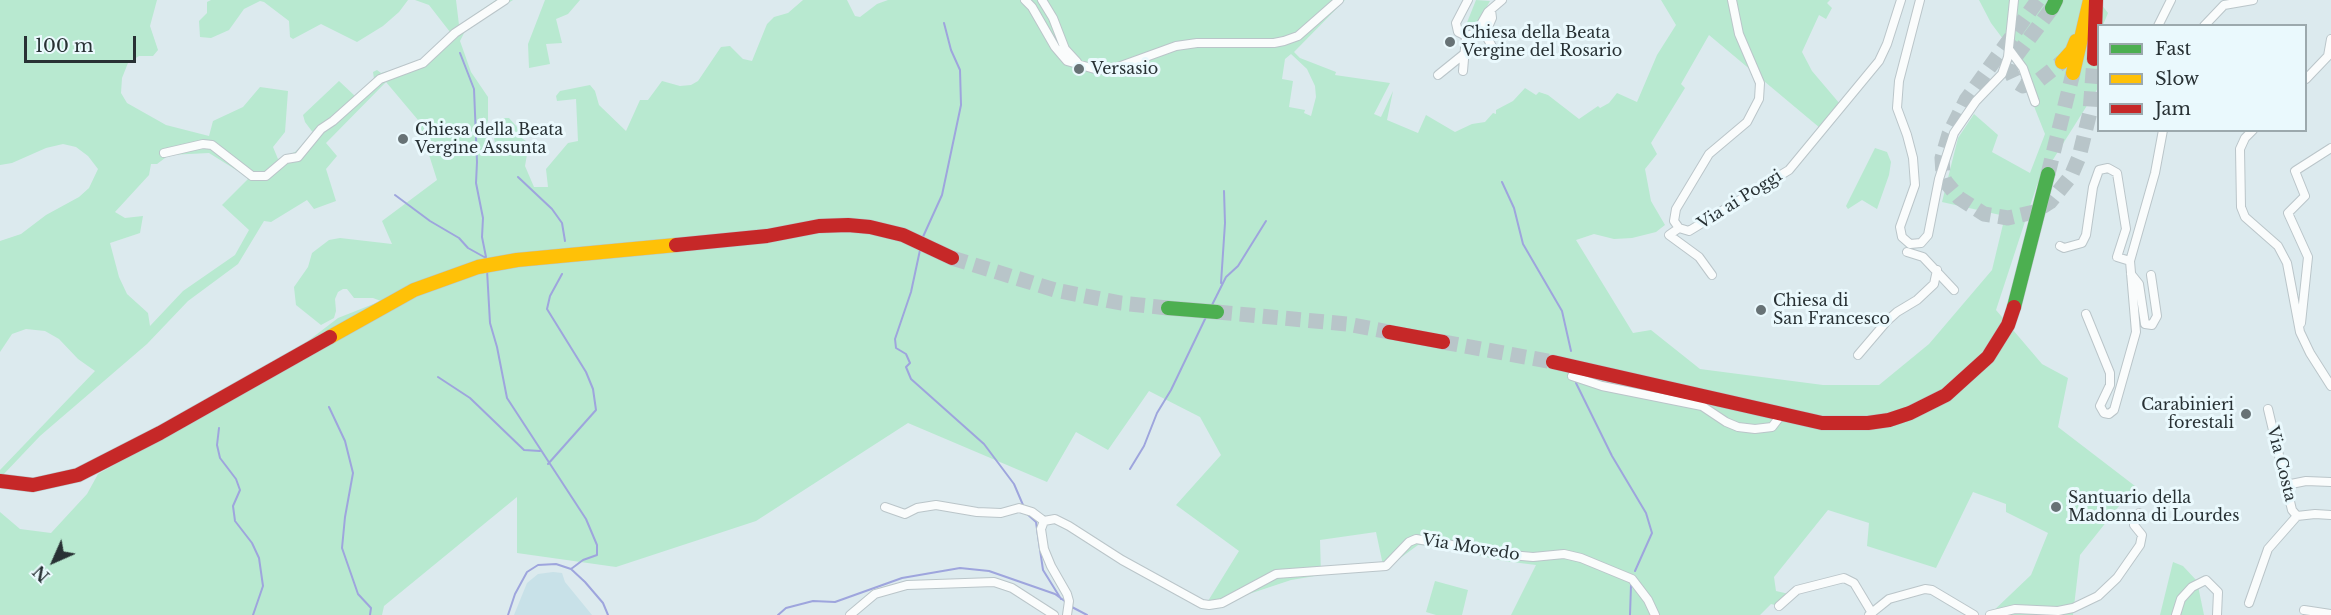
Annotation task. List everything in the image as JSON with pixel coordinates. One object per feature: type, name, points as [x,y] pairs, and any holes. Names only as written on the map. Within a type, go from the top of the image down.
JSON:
[{"type":"highway","points":[[2092,2],[2094,59]]},
{"type":"highway","points":[[2062,62],[2072,51],[2092,2]]},
{"type":"highway","points":[[2073,73],[2092,2]]},
{"type":"highway","points":[[1553,362],[1822,423],[1868,423],[1889,420],[1946,395],[1988,357],[2008,325],[2048,174]]},
{"type":"highway","points":[[0,481],[33,484],[78,475],[160,433],[414,290],[478,267],[517,260],[767,236],[819,226],[848,225],[870,227],[903,235],[952,258]]},
{"type":"highway","points":[[1168,308],[1217,312]]},
{"type":"highway","points":[[1389,332],[1443,342]]},
{"type":"street","points":[[164,153],[203,144],[212,145],[252,176],[266,176],[286,159],[298,157],[321,129],[380,79],[423,63],[455,33],[505,0]]},
{"type":"street","points":[[1025,0],[1032,7],[1055,47],[1067,61],[1098,70],[1118,67],[1176,46],[1197,43],[1274,44],[1298,36],[1340,0]]},
{"type":"street","points":[[1042,0],[1053,18],[1065,49],[1077,63]]},
{"type":"street","points":[[1468,0],[1456,22],[1458,32],[1466,36],[1476,33],[1491,10],[1502,0]]},
{"type":"street","name":"Via ai Poggi","points":[[1732,0],[1739,34],[1760,83],[1759,99],[1747,122],[1709,154],[1676,209],[1674,221],[1679,228],[1689,231],[1789,170],[1879,61],[1901,0]]},
{"type":"street","points":[[1920,0],[1899,81],[1897,108],[1913,158],[1915,184],[1900,227],[1902,237],[1912,249],[1937,270],[1954,290]]},
{"type":"street","points":[[1912,249],[1928,235],[1939,179],[1954,133],[1976,101],[2002,74],[2009,49],[2014,0]]},
{"type":"street","points":[[2159,24],[2171,0]]},
{"type":"street","points":[[2206,24],[2224,6],[2253,0]]},
{"type":"street","points":[[1491,10],[1492,18],[1485,34],[1494,50]]},
{"type":"street","points":[[1463,71],[1466,36]]},
{"type":"street","points":[[2307,78],[2328,56],[2331,39]]},
{"type":"street","points":[[2009,49],[2023,68],[2035,102]]},
{"type":"street","points":[[1438,75],[1464,54]]},
{"type":"street","points":[[2086,314],[2110,373],[2110,385],[2100,406],[2104,413],[2109,414],[2114,410],[2136,332],[2130,261],[2155,173],[2163,132]]},
{"type":"street","points":[[2251,132],[2240,149],[2241,207],[2246,217],[2278,246],[2287,263],[2300,332],[2331,386]]},
{"type":"street","points":[[2300,332],[2308,257],[2288,213],[2305,196],[2295,171],[2331,148]]},
{"type":"street","points":[[2060,246],[2064,248],[2082,243],[2086,235],[2093,187],[2098,170],[2108,168],[2116,173],[2126,229],[2117,257],[2130,261]]},
{"type":"street","points":[[1679,228],[1669,235],[1699,257],[1712,275]]},
{"type":"street","points":[[1858,355],[1887,321],[1917,300],[1934,284],[1937,270]]},
{"type":"street","points":[[2131,273],[2139,284],[2145,324],[2152,326],[2157,316],[2151,276]]},
{"type":"street","points":[[1572,376],[1602,386],[1702,406],[1738,427],[1755,429],[1772,427],[1782,414]]},
{"type":"street","name":"Via Costa","points":[[2268,409],[2292,510],[2297,516]]},
{"type":"street","points":[[2286,485],[2306,481],[2331,482]]},
{"type":"street","points":[[885,507],[905,514],[917,508],[936,505],[977,512],[1001,513],[1019,508],[1032,512],[1044,521],[1041,530],[1044,549],[1069,601],[1067,614]]},
{"type":"street","points":[[1990,615],[2015,609],[2058,611],[2073,608],[2098,596],[2117,578],[2140,545],[2142,535],[2134,525],[2139,513]]},
{"type":"street","points":[[2249,603],[2268,549],[2297,516],[2331,515]]},
{"type":"street","name":"Via Movedo","points":[[1044,521],[1055,519],[1069,526],[1122,560],[1202,604],[1222,603],[1276,574],[1386,566],[1409,542],[1416,539],[1511,555],[1533,557],[1564,554],[1581,558],[1632,579],[1648,600],[1655,615]]},
{"type":"street","points":[[1779,606],[1797,590],[1844,578],[1854,583],[1871,614],[1889,599],[1925,589],[1932,590],[1974,615]]},
{"type":"street","points":[[2176,615],[2181,600],[2192,587],[2206,580],[2218,592],[2217,615]]},
{"type":"street","points":[[850,615],[875,594],[907,585],[994,582],[1012,588],[1054,615]]},
{"type":"street","points":[[2304,610],[2331,614]]},
{"type":"shaded area","points":[[562,573],[565,582],[592,615],[514,615],[527,583],[538,574]]},
{"type":"green space","points":[[0,0],[157,0],[150,26],[158,50],[153,56],[139,56],[128,63],[122,78],[121,93],[127,103],[166,125],[209,136],[213,121],[243,107],[260,87],[288,91],[285,132],[273,147],[278,159],[295,152],[314,134],[303,115],[339,81],[355,96],[374,79],[373,72],[377,70],[381,73],[412,64],[423,58],[450,32],[429,5],[415,0],[456,0],[459,25],[496,0],[513,0],[465,31],[460,41],[471,72],[488,97],[488,120],[485,130],[493,149],[495,145],[493,128],[504,118],[509,118],[517,127],[520,137],[529,143],[525,166],[534,187],[548,187],[546,169],[568,143],[578,141],[576,99],[557,101],[556,96],[560,91],[590,85],[595,91],[599,105],[626,131],[640,100],[648,100],[662,81],[680,86],[691,85],[698,81],[721,47],[730,46],[743,59],[752,61],[767,24],[774,17],[788,13],[803,0],[847,0],[855,16],[860,17],[877,4],[888,0],[1345,0],[1294,52],[1300,58],[1336,72],[1335,75],[1390,83],[1374,114],[1381,117],[1393,91],[1387,120],[1418,133],[1426,115],[1455,132],[1472,124],[1485,122],[1493,113],[1496,114],[1496,110],[1513,101],[1525,88],[1536,95],[1539,92],[1548,95],[1579,119],[1598,106],[1600,108],[1609,103],[1617,93],[1637,102],[1657,55],[1676,25],[1661,0],[1830,0],[1827,3],[1832,8],[1826,19],[1819,15],[1802,52],[1812,71],[1840,104],[1820,128],[1709,35],[1681,84],[1685,88],[1651,143],[1657,154],[1645,169],[1651,201],[1665,225],[1656,232],[1632,238],[1614,239],[1594,234],[1576,240],[1633,333],[1651,330],[1700,369],[1823,385],[1879,385],[1929,344],[1992,270],[2005,216],[1942,202],[1958,138],[1974,114],[1998,135],[1992,152],[2030,173],[2045,134],[2012,51],[1991,23],[1979,0],[2098,0],[2108,13],[2103,24],[2097,24],[2097,90],[2037,185],[1996,310],[2042,364],[2068,378],[2058,427],[2135,486],[2080,555],[2073,615],[1989,615],[2031,575],[2048,533],[2006,512],[2006,504],[1973,492],[1936,568],[1867,546],[1869,523],[1828,510],[1774,577],[1776,591],[1789,594],[1775,605],[1771,604],[1760,615],[1511,615],[1536,565],[1504,561],[1438,546],[1418,545],[1384,570],[1376,532],[1320,540],[1321,575],[1291,580],[1240,597],[1208,601],[1239,551],[1176,505],[1221,455],[1200,417],[1149,391],[1108,450],[1076,432],[1047,482],[908,423],[756,521],[616,567],[517,553],[517,497],[384,606],[382,615],[0,615],[0,512],[20,529],[51,533],[87,494],[98,474],[139,451],[304,344],[338,318],[381,301],[373,298],[354,298],[347,289],[343,289],[338,292],[335,299],[334,318],[321,325],[296,305],[294,287],[308,267],[312,253],[329,240],[340,238],[392,244],[382,221],[437,180],[418,120],[386,82],[326,143],[337,156],[326,169],[336,201],[314,209],[307,200],[271,222],[264,221],[238,264],[188,301],[147,344],[40,436],[2,476],[0,482],[0,470],[95,371],[78,359],[59,339],[45,331],[26,329],[12,334],[0,352],[0,241],[21,234],[46,215],[79,197],[89,188],[98,169],[88,156],[76,147],[63,144],[46,148],[12,163],[0,165]],"holes":[[[1291,54],[1307,69],[1315,86],[1316,97],[1311,116],[1304,113],[1305,110],[1289,107],[1293,81],[1282,79],[1285,59]],[[209,153],[249,178],[222,205],[249,230],[235,255],[183,291],[150,326],[148,313],[127,294],[119,277],[110,243],[140,233],[143,216],[125,218],[115,212],[149,175],[151,164],[157,164],[169,155]]]},
{"type":"green space","points":[[211,0],[408,0],[399,12],[383,26],[357,42],[321,24],[293,39],[290,37],[289,21],[260,1],[244,9],[229,30],[211,38],[200,37],[199,21],[207,13],[207,2]]},
{"type":"green space","points":[[545,0],[580,0],[568,14],[556,19],[562,43],[546,44],[550,64],[529,68],[528,44]]},
{"type":"green space","points":[[1476,0],[1490,1],[1478,23],[1470,28],[1466,25]]},
{"type":"green space","points":[[1875,148],[1887,152],[1891,162],[1877,209],[1862,200],[1848,209],[1846,206]]},
{"type":"green space","points":[[2173,562],[2183,566],[2197,581],[2204,615],[2160,615]]},
{"type":"green space","points":[[1435,581],[1468,590],[1462,615],[1436,615],[1426,612]]},
{"type":"waterway","points":[[922,239],[942,195],[961,105],[960,70],[951,50],[944,23]]},
{"type":"waterway","points":[[460,53],[474,89],[476,183],[483,218],[482,237],[486,257]]},
{"type":"waterway","points":[[518,177],[552,209],[562,223],[565,241]]},
{"type":"waterway","points":[[1502,182],[1514,208],[1523,244],[1562,311],[1571,351]]},
{"type":"waterway","points":[[1221,283],[1225,223],[1224,191]]},
{"type":"waterway","points":[[395,195],[430,221],[459,238],[468,248],[486,258]]},
{"type":"waterway","points":[[1211,307],[1226,277],[1238,266],[1266,221]]},
{"type":"waterway","points":[[920,250],[911,292],[895,339],[896,348],[906,354],[910,363],[906,367],[911,379],[984,444],[1014,484],[1023,505]]},
{"type":"waterway","points":[[487,270],[490,323],[507,398],[586,519],[597,545],[597,555],[583,560],[571,569]]},
{"type":"waterway","points":[[548,464],[596,410],[593,389],[586,372],[547,309],[550,296],[562,274]]},
{"type":"waterway","points":[[1130,469],[1144,446],[1157,413],[1171,390],[1206,317]]},
{"type":"waterway","points":[[438,377],[470,398],[524,450],[540,451]]},
{"type":"waterway","points":[[1576,383],[1612,456],[1646,513],[1652,533],[1635,571]]},
{"type":"waterway","points":[[329,407],[345,441],[353,473],[342,548],[358,594],[371,608],[370,615]]},
{"type":"waterway","points":[[219,428],[217,445],[220,458],[236,479],[240,490],[233,506],[235,521],[252,543],[259,558],[263,586],[253,615]]},
{"type":"waterway","points":[[1026,513],[1036,522],[1043,570],[1061,599]]},
{"type":"waterway","points":[[508,615],[515,594],[527,572],[538,565],[556,564],[571,569],[585,582],[603,603],[608,615]]},
{"type":"waterway","points":[[778,615],[786,608],[813,601],[835,602],[902,578],[960,568],[989,571],[1055,594],[1066,602]]},
{"type":"waterway","points":[[1630,615],[1631,585]]},
{"type":"waterway","points":[[1070,606],[1087,615]]},
{"type":"tunnel","points":[[2038,0],[1966,100],[1949,134],[1942,158],[1943,174],[1945,181],[1959,198],[1984,214],[2008,218],[2034,212],[2050,202],[2071,176],[2079,157],[2090,112],[2094,59]]},
{"type":"tunnel","points":[[2052,8],[2013,60],[2010,70],[2015,81],[2023,86],[2038,81],[2062,62]]},
{"type":"tunnel","points":[[2048,174],[2073,73]]},
{"type":"tunnel","points":[[952,258],[1055,290],[1121,303],[1168,308]]},
{"type":"tunnel","points":[[1217,312],[1347,324],[1389,332]]},
{"type":"tunnel","points":[[1443,342],[1553,362]]},
{"type":"traffic: fast","points":[[2052,8],[2056,0]]},
{"type":"traffic: fast","points":[[2014,307],[2048,174]]},
{"type":"traffic: fast","points":[[1168,308],[1217,312]]},
{"type":"traffic: slow","points":[[2073,73],[2090,0]]},
{"type":"traffic: slow","points":[[2062,62],[2072,51],[2076,41]]},
{"type":"traffic: slow","points":[[330,337],[414,290],[478,267],[517,260],[676,245]]},
{"type":"traffic: jam","points":[[2094,59],[2096,0]]},
{"type":"traffic: jam","points":[[676,245],[767,236],[819,226],[848,225],[870,227],[903,235],[952,258]]},
{"type":"traffic: jam","points":[[1553,362],[1822,423],[1868,423],[1889,420],[1910,413],[1946,395],[1988,357],[2008,325],[2014,307]]},
{"type":"traffic: jam","points":[[1389,332],[1443,342]]},
{"type":"traffic: jam","points":[[0,481],[33,485],[78,475],[160,433],[330,337]]},
{"type":"place","name":"Chiesa della Beata Vergine del Rosario","points":[[1450,42]]},
{"type":"place","name":"Versasio","points":[[1079,69]]},
{"type":"place","name":"Chiesa della Beata Vergine Assunta","points":[[403,139]]},
{"type":"place","name":"Chiesa di San Francesco","points":[[1761,310]]},
{"type":"place","name":"Carabinieri forestali","points":[[2246,414]]},
{"type":"place","name":"Santuario della Madonna di Lourdes","points":[[2056,507]]}]
